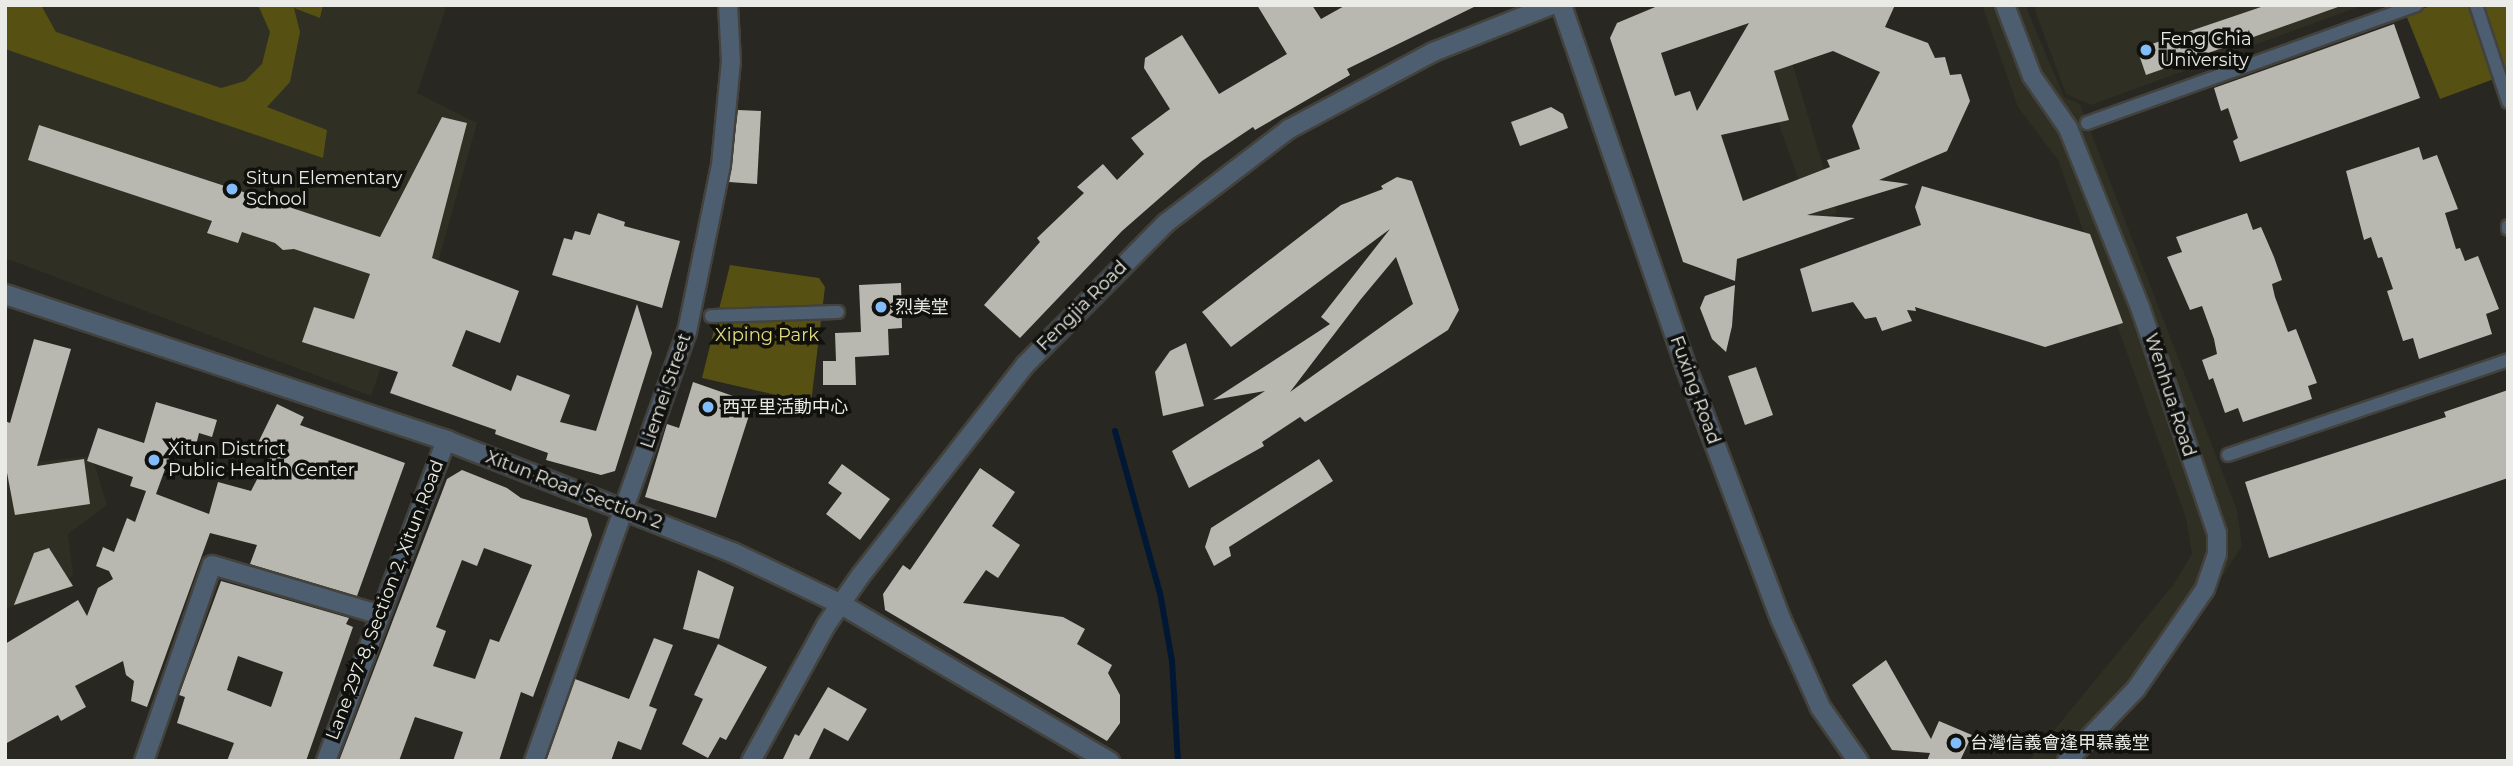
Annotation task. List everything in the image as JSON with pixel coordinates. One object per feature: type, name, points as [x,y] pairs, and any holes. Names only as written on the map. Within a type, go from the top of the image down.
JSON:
[{"type":"street","name":"Liemei Street","points":[[534,761],[687,332],[707,247],[731,62],[728,5]]},
{"type":"street","name":"Fengjia Road","points":[[751,761],[841,604],[1025,365],[1166,223],[1259,150],[1312,116],[1433,52],[1552,5]]},
{"type":"street","name":"Fuxing Road","points":[[1561,5],[1686,369],[1780,618],[1820,707],[1858,761]]},
{"type":"street","name":"Wenhua Road","points":[[2005,5],[2032,76],[2068,128],[2140,307],[2217,533],[2217,554],[2205,589],[2136,688],[2067,761]]},
{"type":"street","points":[[2087,123],[2416,5]]},
{"type":"street","points":[[2476,5],[2508,102]]},
{"type":"street","name":"Xitun Road Section 2","points":[[5,295],[446,440],[732,552],[841,604],[1109,761]]},
{"type":"street","points":[[711,316],[838,312]]},
{"type":"street","points":[[2228,455],[2508,360]]},
{"type":"street","name":"Lane 297-8, Section 2, Xitun Road","points":[[326,761],[377,614],[446,440]]},
{"type":"street","points":[[144,761],[212,565],[377,614]]},
{"type":"shaded area","name":"Situn Elementary School","points":[[5,5],[447,5],[417,93],[477,123],[438,262],[420,255],[371,396],[5,258]]},
{"type":"shaded area","points":[[1736,5],[1775,5],[1837,213],[1813,220]]},
{"type":"shaded area","points":[[1982,5],[2025,5],[2064,97],[2080,104],[2237,510],[2242,546],[2162,670],[2073,761],[2029,761],[2174,584],[2192,554],[2186,518],[2058,160],[2018,107]]},
{"type":"shaded area","name":"Feng Chia University","points":[[2033,5],[2364,5],[2091,105],[2066,94]]},
{"type":"shaded area","points":[[92,456],[107,505],[68,534],[73,575],[50,594],[5,609],[5,465]]},
{"type":"green space","points":[[5,5],[41,5],[56,32],[221,88],[245,81],[262,64],[270,32],[258,5],[323,5],[320,18],[294,8],[300,32],[290,82],[267,107],[327,130],[323,158],[5,49]]},
{"type":"green space","points":[[2433,5],[2469,5],[2494,79],[2440,99],[2406,15]]},
{"type":"green space","points":[[2479,5],[2508,5],[2508,79]]},
{"type":"green space","name":"Xiping Park","points":[[730,265],[819,278],[825,287],[811,403],[702,378]]},
{"type":"building","points":[[1257,5],[1312,5],[1321,19],[1346,5],[1478,5],[1347,69],[1350,75],[1255,130],[1253,127],[1202,161],[1122,231],[1020,338],[984,305],[1040,242],[1037,238],[1084,193],[1077,187],[1103,164],[1117,180],[1144,154],[1131,138],[1170,109],[1144,68],[1145,58],[1182,35],[1219,94],[1287,54]]},
{"type":"building","points":[[1660,5],[1895,5],[1885,27],[1928,43],[1935,58],[1945,57],[1950,75],[1961,74],[1970,101],[1947,151],[1879,180],[1909,184],[1807,215],[1855,218],[1737,259],[1735,281],[1683,262],[1610,38],[1617,23]],"holes":[[[1749,23],[1697,111],[1690,91],[1675,96],[1661,53]],[[1833,51],[1880,72],[1852,126],[1860,149],[1827,160],[1830,167],[1743,201],[1721,135],[1789,120],[1774,71]]]},
{"type":"building","points":[[2267,5],[2338,7],[2146,75],[2137,49]]},
{"type":"building","points":[[2394,24],[2420,98],[2240,162],[2233,141],[2238,138],[2228,108],[2221,111],[2214,88]]},
{"type":"building","points":[[1551,107],[1563,114],[1568,128],[1520,146],[1511,122]]},
{"type":"building","points":[[738,110],[761,111],[757,184],[729,182]]},
{"type":"building","points":[[442,117],[467,123],[432,258],[519,291],[500,343],[466,330],[452,366],[511,391],[517,375],[570,395],[560,422],[596,431],[637,304],[652,353],[615,471],[601,475],[546,460],[548,453],[495,434],[496,430],[390,393],[398,372],[302,342],[314,307],[354,319],[370,274],[294,249],[283,250],[275,243],[242,232],[238,243],[207,233],[212,221],[28,160],[39,125],[380,237]]},
{"type":"building","points":[[2419,147],[2423,160],[2437,155],[2458,209],[2445,213],[2456,249],[2460,248],[2465,261],[2478,256],[2499,309],[2486,314],[2492,334],[2419,359],[2413,338],[2403,341],[2387,291],[2393,289],[2382,257],[2378,258],[2371,237],[2364,240],[2346,171]]},
{"type":"building","points":[[1397,177],[1412,181],[1459,310],[1448,330],[1305,422],[1300,417],[1262,442],[1264,446],[1189,488],[1172,451],[1265,391],[1213,400],[1330,324],[1321,317],[1390,229],[1231,347],[1202,312],[1341,205],[1383,189],[1381,186]],"holes":[[[1396,257],[1413,304],[1290,392]]]},
{"type":"building","points":[[1922,186],[2090,234],[2123,323],[2045,347],[1915,307],[1916,311],[1907,310],[1912,321],[1882,331],[1876,317],[1865,319],[1853,302],[1812,312],[1800,269],[1921,225],[1915,207]]},
{"type":"building","points":[[598,213],[625,222],[624,226],[680,241],[662,308],[552,275],[564,238],[572,240],[575,231],[590,235]]},
{"type":"building","points":[[2247,213],[2253,230],[2261,227],[2274,257],[2282,280],[2272,284],[2275,297],[2288,332],[2296,329],[2317,383],[2308,386],[2312,399],[2243,422],[2238,408],[2225,413],[2213,378],[2209,380],[2202,360],[2217,354],[2214,339],[2202,306],[2190,310],[2167,257],[2182,252],[2176,237]]},
{"type":"building","points":[[901,283],[902,328],[888,329],[889,355],[855,357],[856,385],[823,385],[823,361],[836,361],[835,333],[861,332],[859,285]]},
{"type":"building","points":[[1735,285],[1732,326],[1726,352],[1712,339],[1700,308],[1705,296]]},
{"type":"building","points":[[34,339],[71,349],[37,466],[84,459],[90,504],[15,515],[5,462],[5,421],[10,423]]},
{"type":"building","points":[[1186,343],[1204,406],[1163,416],[1155,372],[1170,351]]},
{"type":"building","points":[[1756,367],[1773,415],[1745,425],[1728,376]]},
{"type":"building","points":[[693,382],[753,403],[716,518],[645,497],[667,424],[679,428]]},
{"type":"building","points":[[2508,390],[2508,478],[2269,558],[2245,482],[2446,417],[2444,412]]},
{"type":"building","points":[[156,402],[217,420],[212,437],[199,433],[196,445],[176,439],[156,494],[209,514],[218,482],[251,491],[269,456],[255,449],[277,404],[304,417],[300,425],[405,463],[357,596],[250,564],[257,545],[210,533],[147,707],[131,701],[134,681],[126,675],[123,661],[75,686],[86,707],[61,721],[58,715],[5,744],[5,644],[78,600],[87,616],[98,588],[113,579],[109,571],[96,566],[103,547],[114,552],[127,518],[135,522],[146,491],[130,486],[133,477],[87,461],[98,428],[144,443]]},
{"type":"building","points":[[1319,459],[1333,481],[1229,547],[1231,556],[1214,566],[1205,547],[1211,528]]},
{"type":"building","points":[[842,464],[890,499],[860,540],[826,514],[842,493],[828,483]]},
{"type":"building","points":[[980,468],[1015,492],[992,526],[1020,545],[998,578],[986,570],[963,603],[1063,617],[1085,629],[1077,644],[1112,665],[1108,673],[1120,695],[1120,723],[1107,741],[885,610],[883,594],[903,565],[910,570]]},
{"type":"building","points":[[462,470],[507,488],[521,498],[587,518],[592,535],[533,697],[521,692],[499,761],[453,761],[463,732],[415,717],[399,761],[339,761],[447,479]],"holes":[[[484,548],[532,565],[499,642],[490,639],[475,679],[433,666],[446,631],[436,627],[462,560],[477,566]]]},
{"type":"building","points":[[49,548],[73,586],[14,605],[34,553]]},
{"type":"building","points":[[698,570],[734,587],[719,639],[683,629]]},
{"type":"building","points":[[221,581],[349,618],[346,624],[353,627],[306,761],[227,761],[234,743],[177,723],[185,697],[179,695]],"holes":[[[238,656],[283,672],[271,707],[227,690]]]},
{"type":"building","points":[[654,638],[673,645],[649,706],[657,709],[641,750],[618,741],[611,761],[546,761],[575,679],[629,699]]},
{"type":"building","points":[[718,644],[767,667],[726,740],[720,737],[708,758],[682,744],[703,699],[694,695]]},
{"type":"building","points":[[1886,660],[1931,739],[1939,721],[1972,735],[1960,761],[1927,761],[1930,753],[1892,750],[1852,685]]},
{"type":"building","points":[[828,687],[867,709],[848,741],[824,728],[808,761],[782,761],[795,734],[799,736]]},
{"type":"waterway","points":[[1115,431],[1160,593],[1172,661],[1178,761]]},
{"type":"place","name":"Feng Chia University","points":[[2146,50]]},
{"type":"place","name":"Situn Elementary School","points":[[232,189]]},
{"type":"place","name":"烈美堂","points":[[881,307]]},
{"type":"place","name":"西平里活動中心","points":[[708,407]]},
{"type":"place","name":"Xitun District Public Health Center","points":[[154,460]]},
{"type":"place","name":"台灣信義會逢甲慕義堂","points":[[1956,743]]}]
